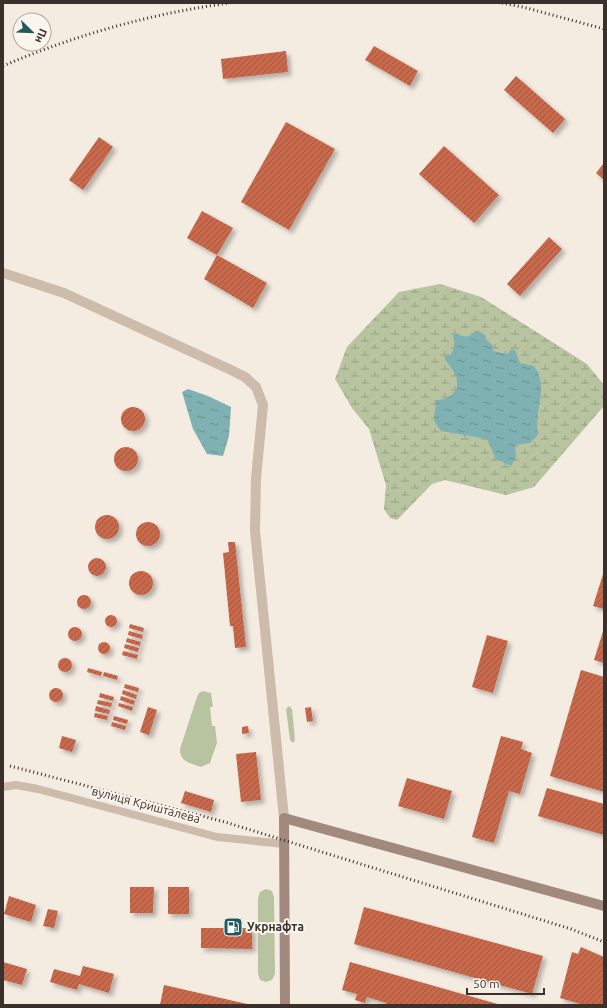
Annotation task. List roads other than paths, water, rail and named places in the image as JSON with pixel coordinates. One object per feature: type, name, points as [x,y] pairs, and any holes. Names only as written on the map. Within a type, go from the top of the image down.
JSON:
[{"type":"main road","points":[[285,1005],[284,818],[604,906]]},
{"type":"street","points":[[3,273],[64,293],[245,377],[256,387],[263,405],[256,478],[255,531],[284,818]]},
{"type":"street","name":"вулиця Кришталева","points":[[3,787],[16,786],[38,789],[217,837],[284,844]]},
{"type":"water","points":[[476,331],[479,331],[486,336],[486,341],[493,345],[493,351],[507,354],[512,349],[515,350],[520,363],[534,366],[539,374],[541,391],[537,426],[538,435],[530,443],[515,445],[516,457],[511,466],[496,459],[487,439],[441,431],[434,421],[436,400],[447,398],[451,395],[456,388],[457,383],[454,372],[444,356],[451,355],[454,346],[453,337],[455,333],[461,336],[466,336],[471,335]]},
{"type":"water","points":[[188,389],[208,396],[231,407],[229,436],[223,456],[207,454],[193,429],[182,392]]},
{"type":"railway","points":[[3,66],[58,44],[143,19],[201,7],[230,3]]},
{"type":"railway","points":[[502,3],[523,7],[604,29]]},
{"type":"railway","points":[[10,766],[225,822],[571,929],[604,942]]},
{"type":"place","name":"Укрнафта","points":[[233,927]]}]
